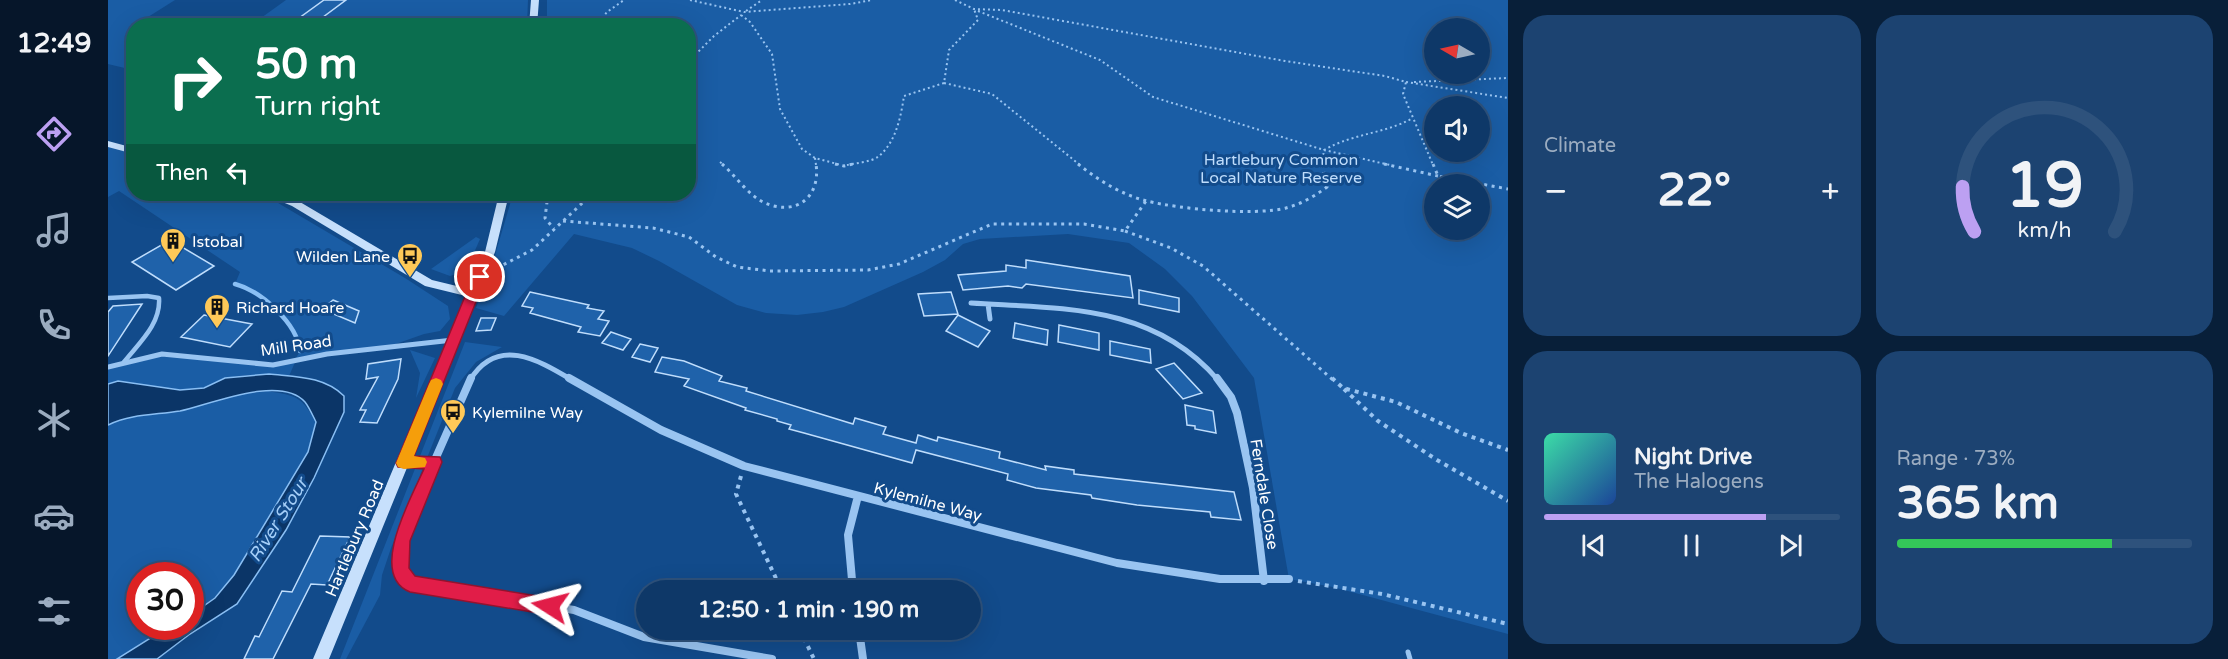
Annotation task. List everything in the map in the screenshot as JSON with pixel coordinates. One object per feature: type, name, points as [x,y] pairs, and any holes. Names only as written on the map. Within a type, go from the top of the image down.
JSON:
[{"type":"main road","points":[[534,18],[535,0]]},
{"type":"main road","points":[[108,144],[126,150]]},
{"type":"main road","points":[[288,201],[429,283],[473,294]]},
{"type":"main road","name":"Hartlebury Road","points":[[321,659],[490,252],[502,201]]},
{"type":"street","name":"Ferndale Close","points":[[971,303],[1084,311],[1146,324],[1173,339],[1198,358],[1218,379],[1234,403],[1250,466],[1264,581]]},
{"type":"street","points":[[988,304],[990,319]]},
{"type":"street","name":"Mill Road","points":[[108,367],[162,354],[273,365],[327,354],[454,340]]},
{"type":"street","name":"Kylemilne Way","points":[[772,659],[644,637],[574,610],[410,584],[401,571],[402,541],[472,376],[482,363],[501,354],[514,354],[538,362],[699,449],[744,465],[858,496],[1099,560],[1195,577],[1264,581],[1289,579]]},
{"type":"street","points":[[404,463],[434,462]]},
{"type":"street","points":[[852,580],[848,535],[858,496]]},
{"type":"street","points":[[860,640],[863,659]]},
{"type":"lane","points":[[108,298],[147,296],[159,298],[161,307],[155,320],[124,362]]},
{"type":"path","points":[[603,18],[624,0]]},
{"type":"path","points":[[690,0],[744,12],[849,4],[872,0]]},
{"type":"path","points":[[696,54],[714,36],[762,0]]},
{"type":"path","points":[[950,0],[956,0],[1100,60],[1153,97],[1324,150],[1428,174]]},
{"type":"path","points":[[974,9],[1002,10],[1284,61],[1508,98]]},
{"type":"path","points":[[944,83],[949,50],[978,20],[974,9]]},
{"type":"path","points":[[741,15],[750,22],[772,54],[780,109],[802,149],[814,158],[844,166],[878,157],[891,140],[900,120],[904,96],[944,83],[992,94],[1031,128],[1096,177],[1123,192],[1146,201],[1189,208],[1259,211],[1286,208],[1314,197],[1327,187],[1322,168],[1324,150]]},
{"type":"path","points":[[1406,82],[1508,78]]},
{"type":"path","points":[[1406,82],[1403,94],[1436,174]]},
{"type":"path","points":[[1324,150],[1343,139],[1400,126],[1413,118]]},
{"type":"path","points":[[720,162],[758,199],[773,205],[791,205],[806,200],[814,192],[818,174],[814,158]]},
{"type":"path","points":[[1490,186],[1508,189]]},
{"type":"path","points":[[547,201],[545,218],[554,229]]},
{"type":"path","points":[[480,277],[532,250],[584,201]]},
{"type":"path","points":[[1125,231],[1146,201]]},
{"type":"path","points":[[563,221],[610,222],[653,228],[689,237],[716,257],[737,267],[770,271],[868,270],[899,264],[992,224],[1084,224],[1125,231],[1171,248],[1203,266],[1378,421],[1437,460],[1508,501]]},
{"type":"path","points":[[1343,388],[1396,402],[1461,433],[1508,450]]},
{"type":"path","points":[[744,465],[736,494],[777,580]]},
{"type":"path","points":[[1289,579],[1382,594],[1508,624]]},
{"type":"path","points":[[805,640],[814,659]]},
{"type":"green space","points":[[108,0],[175,0],[149,18],[126,18],[126,68],[108,64]]},
{"type":"green space","points":[[286,0],[528,0],[527,18],[261,18]]},
{"type":"green space","name":"Hartlebury Common Local Nature Reserve","points":[[547,0],[1508,0],[1508,634],[1333,587],[1289,579],[1254,378],[1192,296],[1165,269],[1129,243],[1068,234],[980,239],[963,244],[945,260],[923,272],[844,307],[797,315],[766,313],[737,305],[632,248],[574,234],[504,316],[476,308],[493,262],[511,201],[696,201],[696,18],[547,18]]},
{"type":"green space","points":[[108,144],[126,149],[126,196],[119,191],[108,197]]},
{"type":"green space","points":[[134,201],[275,201],[448,306],[450,319],[440,331],[390,346],[296,360],[289,376],[246,375],[225,378],[204,388],[180,390],[118,381],[108,384],[108,367],[162,354],[261,364],[295,360],[300,351],[299,340],[284,317],[250,288],[235,284],[240,272]]},
{"type":"green space","points":[[476,237],[480,239],[466,271],[450,276],[431,269]]},
{"type":"green space","points":[[465,342],[502,347],[476,362],[455,388],[391,548],[382,575],[380,595],[346,659],[340,659]]},
{"type":"green space","points":[[410,350],[435,358],[416,398],[420,373]]},
{"type":"green space","points":[[268,391],[286,394],[302,402],[316,422],[308,452],[234,575],[216,598],[204,606],[204,562],[126,562],[126,640],[147,640],[117,659],[108,659],[108,425],[123,418],[182,410],[226,396]]},
{"type":"water","name":"River Stour","points":[[269,374],[319,381],[336,389],[344,396],[344,412],[314,478],[286,530],[237,604],[204,625],[204,606],[215,598],[234,575],[308,452],[316,422],[305,402],[294,394],[262,391],[180,411],[143,415],[108,425],[108,384],[118,381],[180,390],[204,388],[225,378]]},
{"type":"water","points":[[147,640],[182,640],[157,659],[117,659]]},
{"type":"building","points":[[324,0],[346,0],[322,18],[299,18]]},
{"type":"building","name":"Istobal","points":[[170,240],[214,266],[176,290],[132,262]]},
{"type":"building","points":[[1026,260],[1130,276],[1133,298],[1026,284],[1022,288],[1008,286],[963,290],[958,275],[1006,271],[1006,265],[1026,268]]},
{"type":"building","points":[[1139,290],[1179,298],[1179,312],[1139,304]]},
{"type":"building","points":[[530,292],[589,305],[587,308],[604,311],[598,319],[609,321],[600,336],[578,332],[581,327],[530,313],[533,308],[522,306]]},
{"type":"building","points":[[951,292],[958,314],[924,316],[918,294]]},
{"type":"building","points":[[333,300],[359,311],[355,323],[322,309]]},
{"type":"building","points":[[142,304],[108,356],[108,312],[113,306]]},
{"type":"building","name":"Richard Hoare","points":[[204,315],[252,324],[230,347],[181,337]]},
{"type":"building","points":[[958,315],[990,331],[978,347],[946,331]]},
{"type":"building","points":[[481,318],[496,318],[491,330],[476,331]]},
{"type":"building","points":[[1015,323],[1048,330],[1047,345],[1013,338]]},
{"type":"building","points":[[1059,325],[1099,333],[1099,350],[1058,342]]},
{"type":"building","points":[[611,332],[631,339],[623,350],[602,343]]},
{"type":"building","points":[[1110,341],[1150,349],[1151,363],[1110,355]]},
{"type":"building","points":[[640,344],[658,348],[650,362],[632,357]]},
{"type":"building","points":[[662,357],[684,361],[722,376],[719,381],[747,388],[746,391],[853,424],[855,418],[886,427],[883,434],[916,443],[918,435],[937,441],[938,437],[1000,452],[999,458],[1046,470],[1045,466],[1074,470],[1074,474],[1234,492],[1241,520],[1211,517],[1210,512],[1137,505],[1092,498],[1091,495],[1036,488],[1007,480],[1008,474],[916,450],[912,463],[789,429],[791,425],[777,421],[777,419],[745,410],[746,408],[684,386],[689,379],[655,372]]},
{"type":"building","points":[[401,359],[398,379],[377,423],[360,422],[366,410],[360,410],[378,377],[366,379],[368,364]]},
{"type":"building","points":[[1174,363],[1202,393],[1183,399],[1156,369]]},
{"type":"building","points":[[1185,405],[1213,411],[1216,433],[1187,425]]},
{"type":"building","points":[[320,536],[350,537],[327,585],[311,584],[273,659],[244,659],[255,636],[259,637],[282,591],[292,592]]},
{"type":"waterway","points":[[235,284],[256,293],[285,319],[297,340],[300,351]]},
{"type":"slow traffic","points":[[419,462],[404,463],[436,384]]},
{"type":"place","name":"Istobal","points":[[173,264]]},
{"type":"place","name":"Wilden Lane","points":[[410,279]]},
{"type":"place","name":"Richard Hoare","points":[[217,330]]},
{"type":"place","name":"Kylemilne Way","points":[[453,435]]},
{"type":"route","points":[[480,277],[404,463],[434,462],[402,541],[401,571],[410,584],[550,606]]}]
